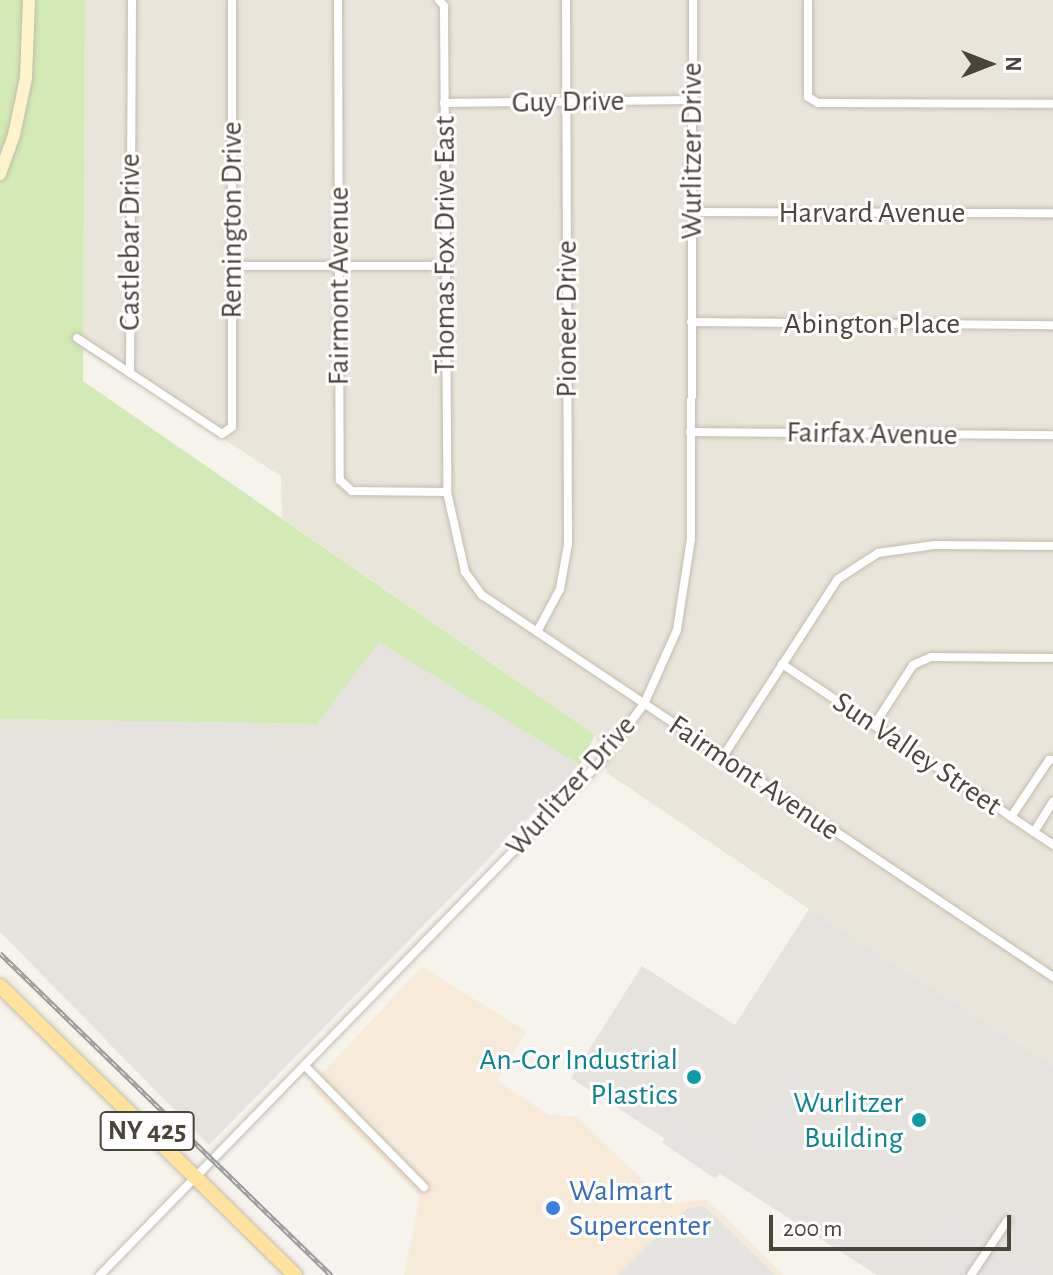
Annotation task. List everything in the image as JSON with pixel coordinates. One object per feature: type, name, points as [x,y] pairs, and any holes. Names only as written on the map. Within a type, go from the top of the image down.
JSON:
[{"type":"main road","name":"NY 425","points":[[0,986],[295,1275]]},
{"type":"street","points":[[0,174],[22,100],[29,0]]},
{"type":"street","name":"Castlebar Drive","points":[[132,0],[130,373],[222,434]]},
{"type":"street","name":"Remington Drive","points":[[222,434],[232,427],[232,0]]},
{"type":"street","name":"Fairmont Avenue","points":[[338,0],[340,480],[352,491],[447,492],[465,572],[482,595],[1053,977]]},
{"type":"street","name":"Thomas Fox Drive East","points":[[439,0],[444,6],[447,492]]},
{"type":"street","name":"Pioneer Drive","points":[[537,632],[560,589],[568,544],[566,0]]},
{"type":"street","name":"Wurlitzer Drive","points":[[100,1275],[602,760],[644,704],[677,630],[691,539],[693,0]]},
{"type":"street","points":[[808,0],[808,97],[818,103],[1053,104]]},
{"type":"street","name":"Guy Drive","points":[[444,103],[692,100]]},
{"type":"street","name":"Harvard Avenue","points":[[692,212],[1053,213]]},
{"type":"street","points":[[232,266],[444,266]]},
{"type":"street","name":"Abington Place","points":[[691,322],[1053,325]]},
{"type":"street","points":[[77,338],[130,373]]},
{"type":"street","name":"Fairfax Avenue","points":[[690,432],[1053,435]]},
{"type":"street","points":[[722,758],[838,579],[878,553],[934,545],[1053,546]]},
{"type":"street","points":[[875,724],[913,665],[931,657],[1053,658]]},
{"type":"street","name":"Sun Valley Street","points":[[782,664],[1053,845]]},
{"type":"street","points":[[1011,817],[1049,760],[1053,760]]},
{"type":"street","points":[[1034,832],[1053,801]]},
{"type":"street","points":[[305,1066],[424,1187]]},
{"type":"street","points":[[971,1275],[1007,1221]]},
{"type":"shaded area","points":[[85,0],[1053,0],[1053,1066],[809,909],[607,773],[595,735],[282,518],[281,476],[83,349]]},
{"type":"shaded area","points":[[379,641],[580,765],[209,1145],[0,932],[0,719],[317,724]]},
{"type":"shaded area","points":[[809,909],[1053,1066],[1053,1275],[877,1275],[571,1078],[642,966],[735,1025]]},
{"type":"shaded area","points":[[422,967],[526,1031],[497,1081],[549,1115],[575,1116],[669,1204],[706,1199],[783,1275],[404,1275],[420,1196],[310,1086]]},
{"type":"shaded area","points":[[790,1073],[804,1083],[796,1103],[802,1107],[801,1125],[786,1150],[779,1147],[751,1159],[743,1154],[764,1132],[761,1129],[788,1086],[784,1082]]},
{"type":"shaded area","points":[[676,1122],[730,1158],[716,1179],[662,1143]]},
{"type":"shaded area","points":[[704,1206],[775,1275],[618,1275],[674,1219],[687,1209]]},
{"type":"shaded area","points":[[948,1216],[1030,1270],[1027,1275],[962,1275],[929,1253]]},
{"type":"green space","points":[[0,0],[85,0],[83,381],[595,735],[580,765],[379,642],[317,724],[0,719]]},
{"type":"railway","points":[[0,953],[331,1275]]},
{"type":"place","name":"An-Cor Industrial Plastics","points":[[694,1077]]},
{"type":"place","name":"Wurlitzer Building","points":[[919,1120]]},
{"type":"place","name":"Walmart Supercenter","points":[[553,1208]]}]
